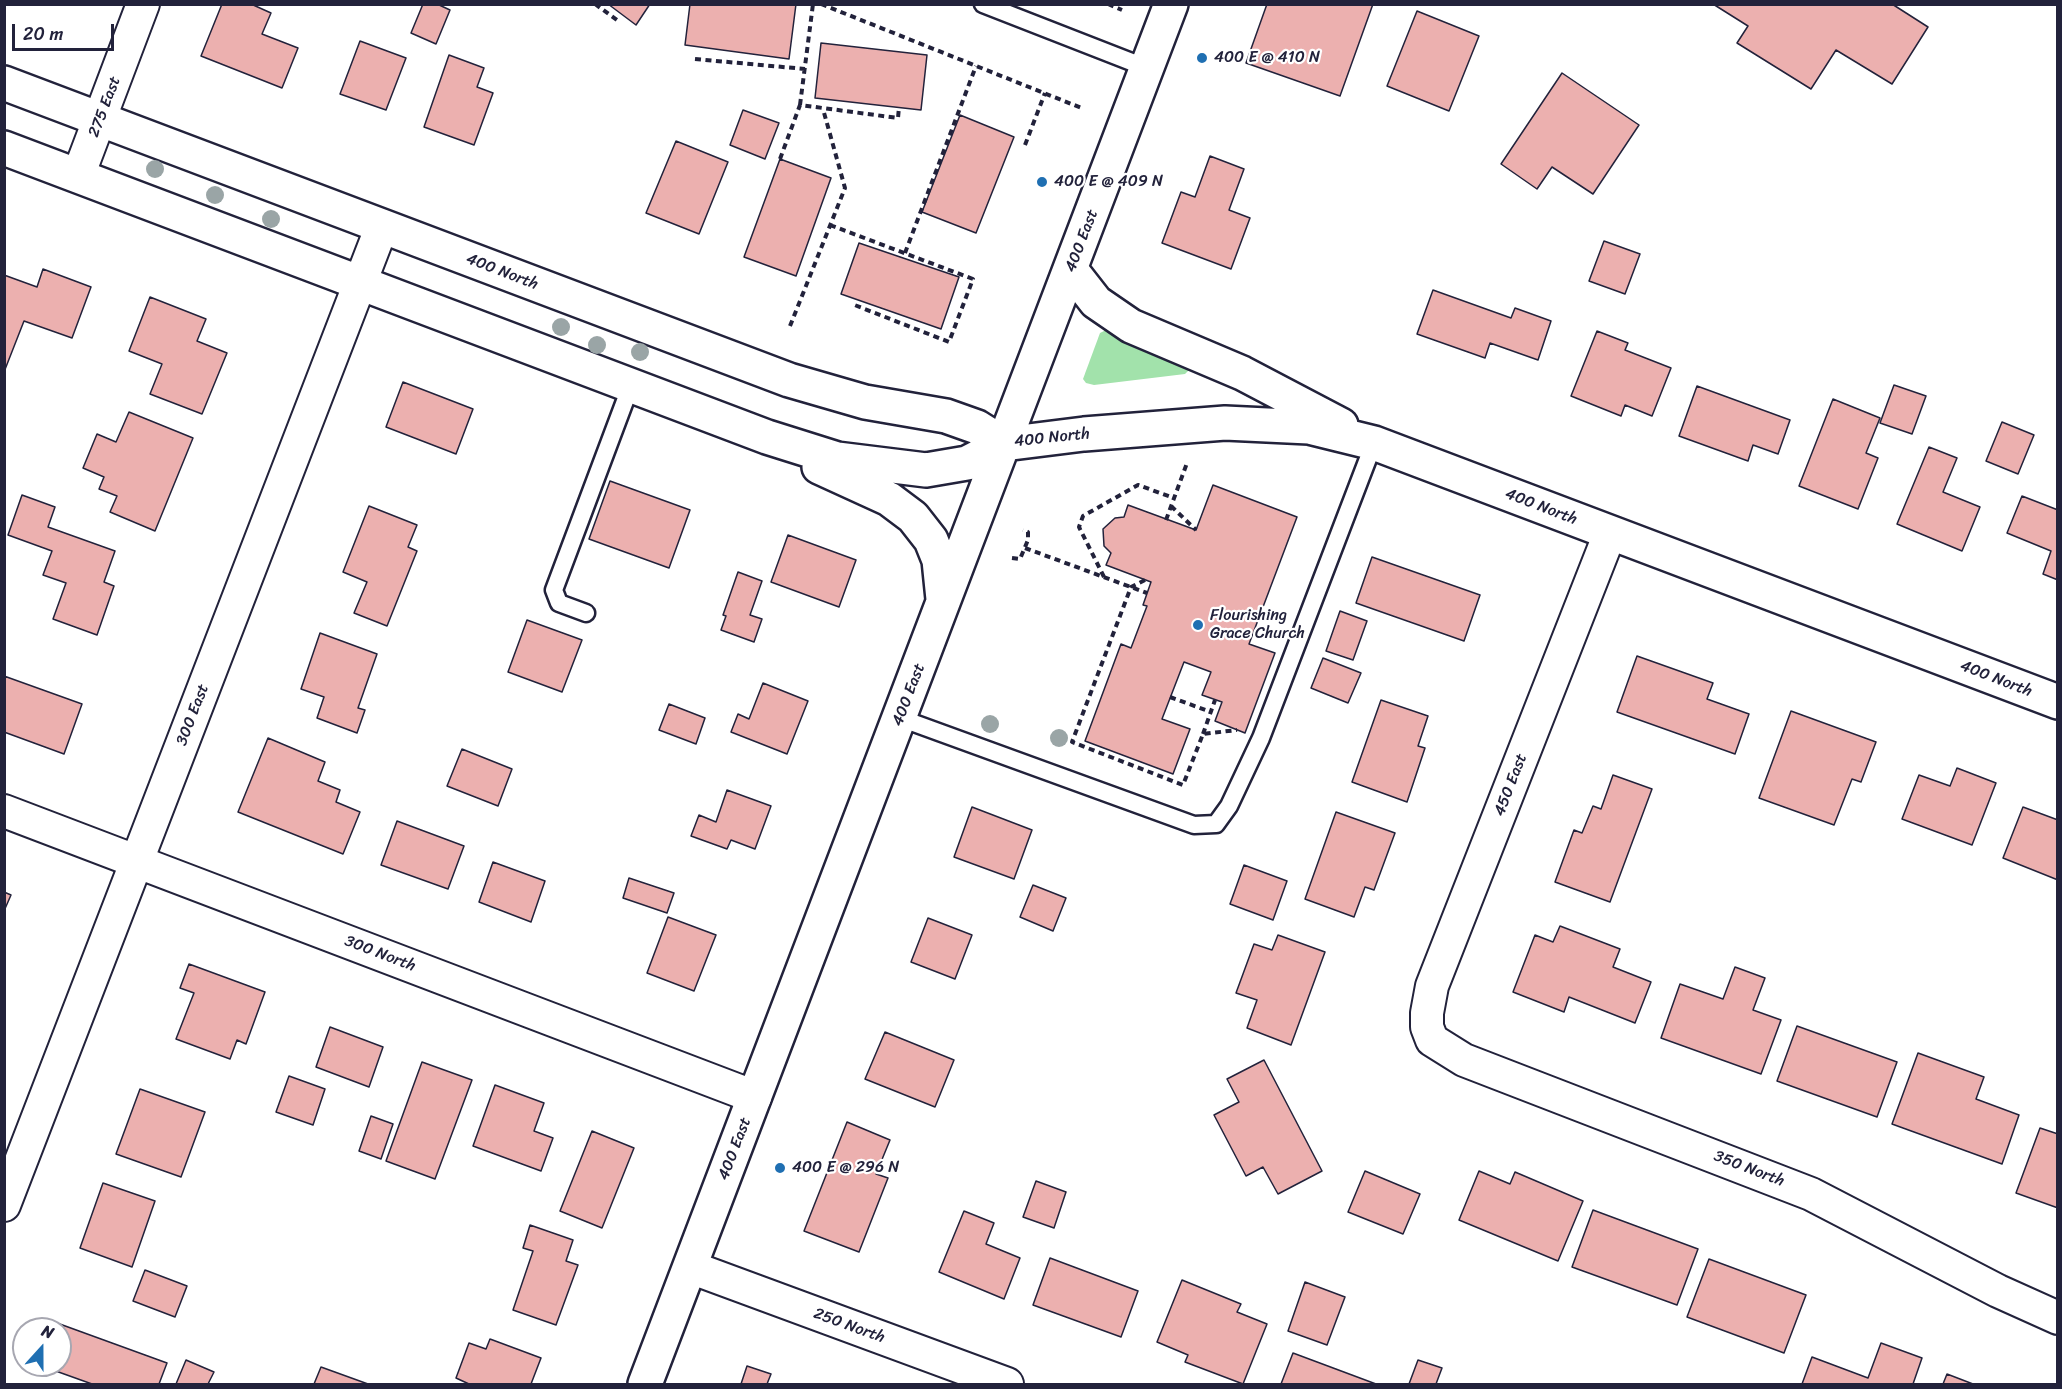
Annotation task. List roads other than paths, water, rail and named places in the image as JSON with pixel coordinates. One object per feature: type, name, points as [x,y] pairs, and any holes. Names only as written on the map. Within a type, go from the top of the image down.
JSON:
[{"type":"main road","name":"400 East","points":[[645,1384],[1171,4]]},
{"type":"main road","name":"400 North","points":[[4,83],[789,380],[866,402],[946,416],[977,428],[1004,444]]},
{"type":"main road","name":"400 North","points":[[4,148],[766,437],[837,459],[926,470],[967,464],[1004,444],[1084,434],[1225,423],[1309,427],[1374,443],[2058,702]]},
{"type":"main road","points":[[1071,270],[1096,302],[1131,326],[1274,388],[1374,443]]},
{"type":"main road","points":[[766,437],[821,468],[889,499],[905,509],[931,540],[939,560],[944,604]]},
{"type":"street","name":"275 East","points":[[78,176],[143,4]]},
{"type":"street","name":"300 East","points":[[4,1205],[382,226]]},
{"type":"street","name":"450 East","points":[[1432,1040],[1427,1027],[1432,986],[1610,533]]},
{"type":"street","name":"300 North","points":[[4,811],[755,1097]]},
{"type":"street","name":"350 North","points":[[1432,1040],[1451,1054],[1464,1060],[1811,1194],[1998,1291],[2058,1318]]},
{"type":"street","name":"250 North","points":[[690,1267],[1007,1384]]},
{"type":"lane","points":[[983,4],[1147,68]]},
{"type":"lane","points":[[586,613],[560,603],[554,590],[631,386]]},
{"type":"lane","points":[[900,718],[1194,825],[1216,824],[1229,806],[1261,738],[1374,443]]},
{"type":"place","name":"400 E @ 410 N","points":[[1202,58]]},
{"type":"place","name":"400 E @ 409 N","points":[[1042,182]]},
{"type":"place","name":"Flourishing Grace Church","points":[[1198,625]]},
{"type":"place","name":"400 E @ 296 N","points":[[780,1168]]}]
